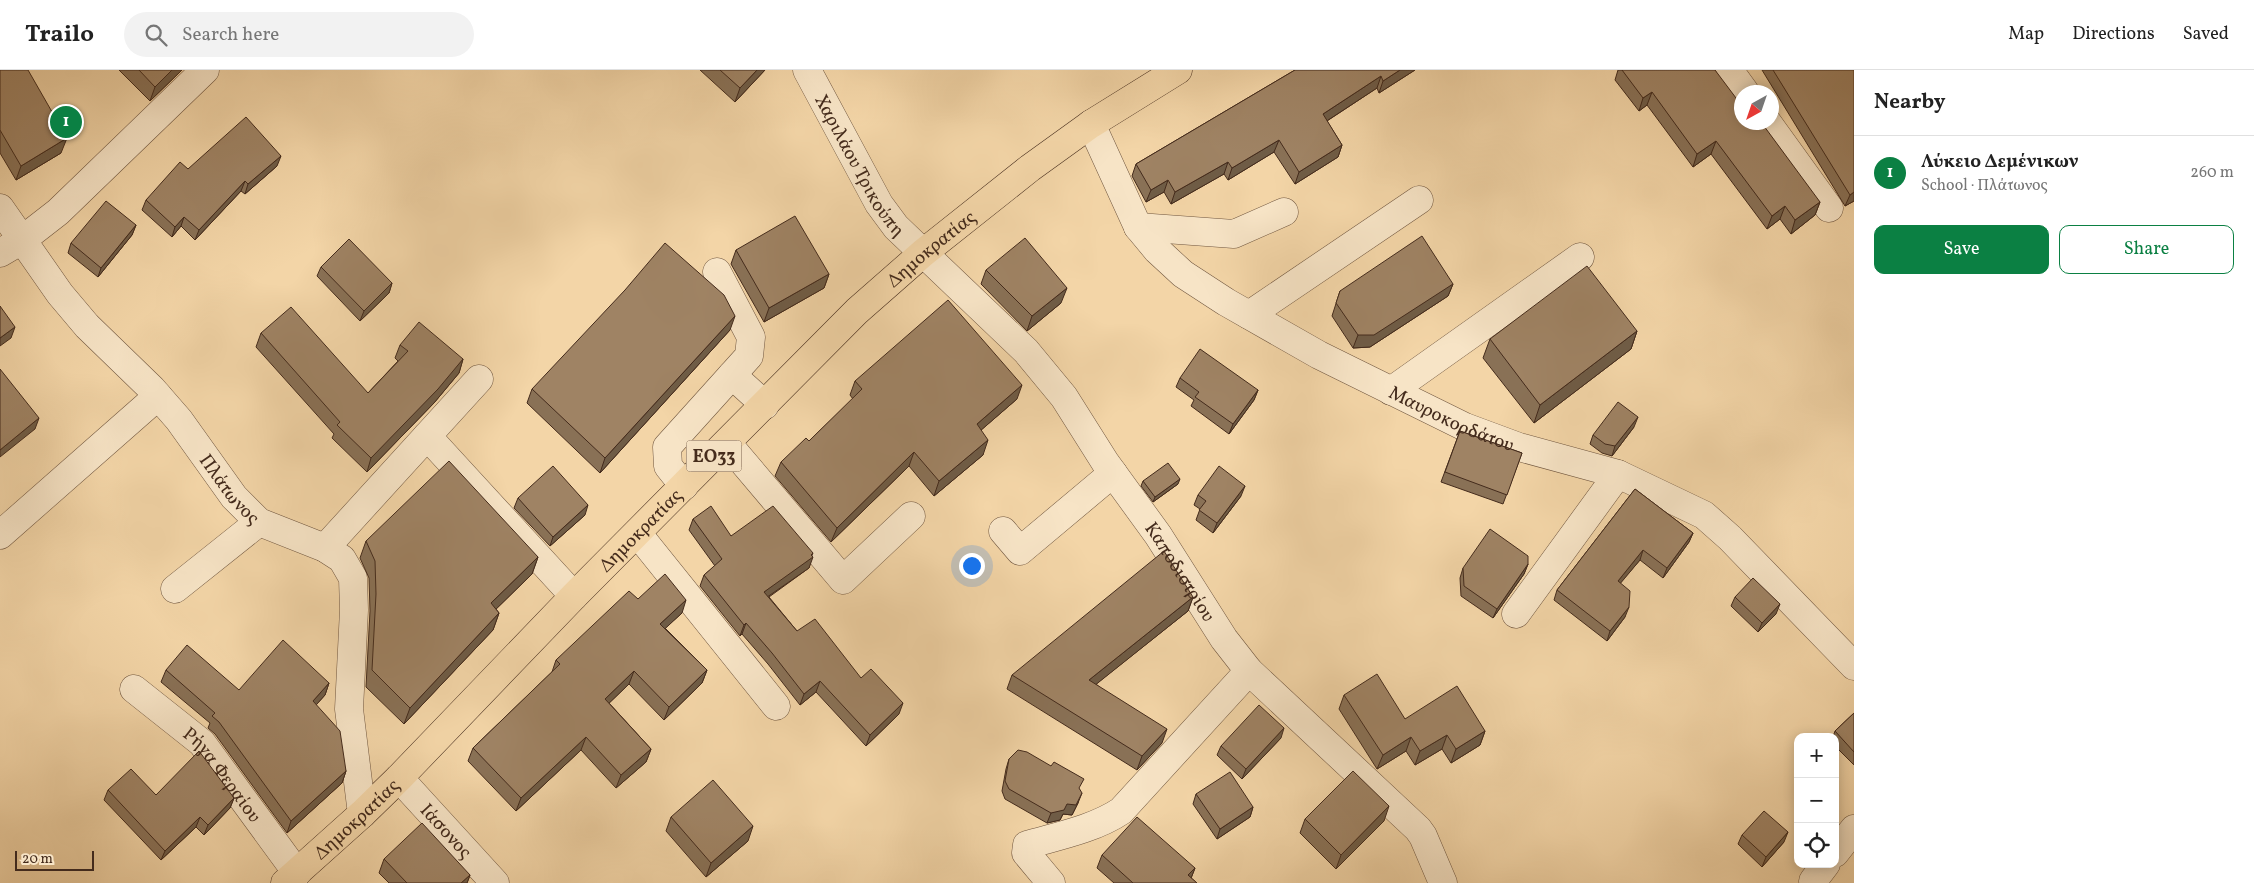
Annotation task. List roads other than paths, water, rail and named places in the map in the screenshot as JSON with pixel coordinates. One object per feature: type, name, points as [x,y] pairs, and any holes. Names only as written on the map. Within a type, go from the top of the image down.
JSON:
[{"type":"main road","name":"Δημοκρατίας","points":[[291,878],[399,778],[574,596],[638,534],[857,311],[923,253],[1007,185],[1091,124],[1178,70]]},
{"type":"street","points":[[11,247],[58,212],[205,70]]},
{"type":"street","name":"Χαριλάου Τρικούπη","points":[[807,70],[879,204],[896,228],[923,253]]},
{"type":"street","points":[[1729,70],[1740,85]]},
{"type":"street","name":"Μαυροκορδάτου","points":[[1091,124],[1138,227],[1157,250],[1183,274],[1249,316],[1319,355],[1492,438],[1618,474],[1689,507],[1715,524],[1854,666]]},
{"type":"street","points":[[1773,130],[1829,208]]},
{"type":"street","points":[[1249,316],[1419,200]]},
{"type":"street","name":"Πλάτωνος","points":[[0,208],[11,247],[60,294],[87,326],[158,396],[179,420],[234,497],[259,522],[325,548],[342,559],[352,578],[354,610],[349,709],[362,814]]},
{"type":"street","points":[[1138,227],[1234,234],[1284,212]]},
{"type":"street","name":"Καποδιστρίου","points":[[923,253],[1026,351],[1064,397],[1113,473],[1158,535],[1224,639],[1249,671],[1418,829],[1423,836],[1443,883]]},
{"type":"street","points":[[1391,391],[1580,257]]},
{"type":"street","points":[[684,486],[668,466],[667,447],[749,356],[751,337],[717,272]]},
{"type":"street","points":[[732,375],[765,405]]},
{"type":"street","points":[[325,548],[479,379]]},
{"type":"street","points":[[0,535],[158,396]]},
{"type":"street","points":[[427,436],[574,596]]},
{"type":"street","points":[[727,443],[844,580],[911,516]]},
{"type":"street","points":[[1003,531],[1020,551],[1113,473]]},
{"type":"street","points":[[1516,614],[1618,474]]},
{"type":"street","points":[[175,589],[259,522]]},
{"type":"street","points":[[638,534],[776,706]]},
{"type":"street","points":[[1051,883],[1026,853],[1027,845],[1088,827],[1121,811],[1249,671]]},
{"type":"street","name":"Ρήγα Φεραίου","points":[[134,689],[202,743],[291,878]]},
{"type":"street","name":"Ιάσονος","points":[[399,778],[495,883]]},
{"type":"street","points":[[1839,848],[1854,829]]},
{"type":"place","name":"Λύκειο Δεμένικων","points":[[66,122]]}]
